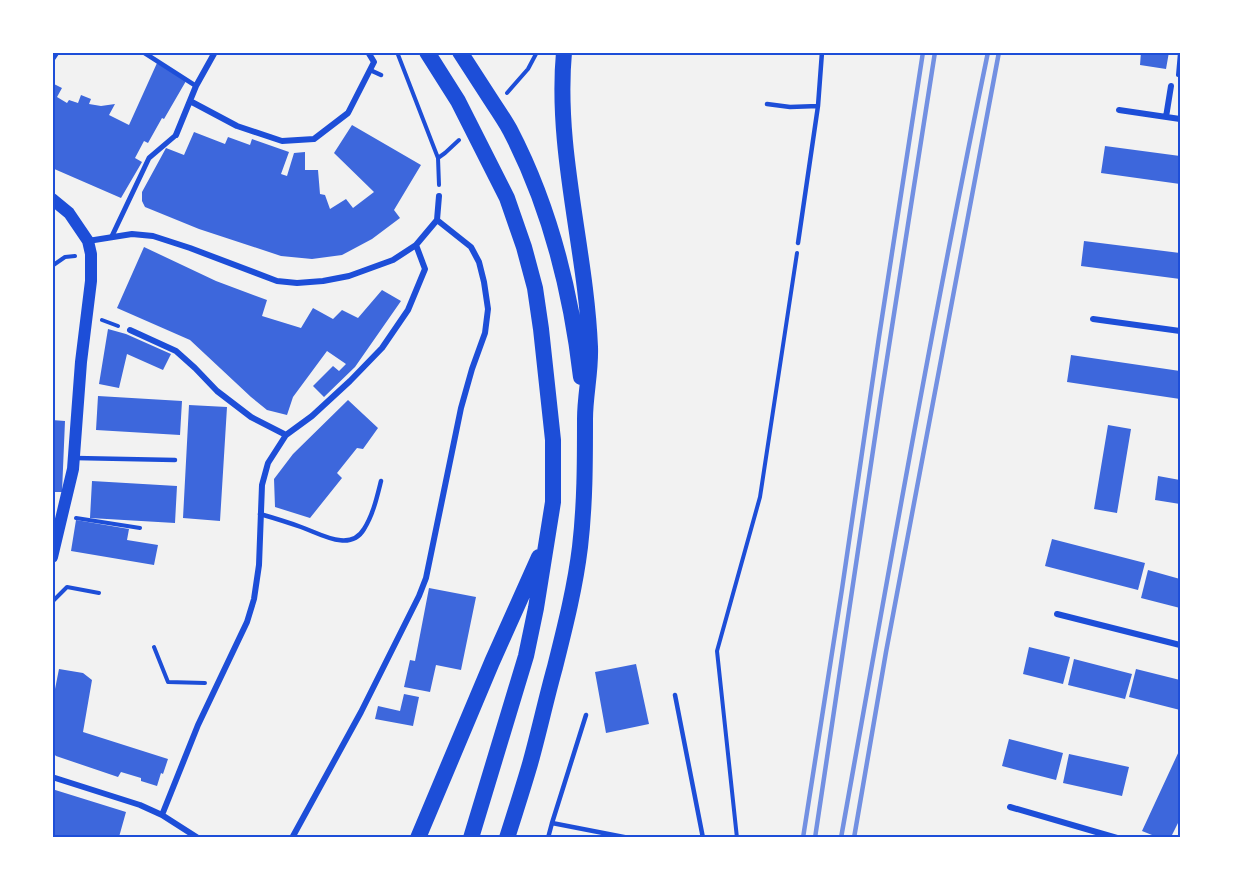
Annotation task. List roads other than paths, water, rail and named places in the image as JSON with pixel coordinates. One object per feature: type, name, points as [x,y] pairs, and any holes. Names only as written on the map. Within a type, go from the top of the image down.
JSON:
[{"type":"highway","points":[[427,52],[458,101],[507,198],[524,247],[535,288],[553,440],[553,502],[536,608],[526,656],[471,837]]},
{"type":"highway","points":[[460,52],[509,127],[549,220],[570,307],[585,417]]},
{"type":"highway","points":[[507,837],[530,764],[571,606],[582,527],[586,466],[585,417],[590,348],[567,151],[563,79],[564,52]]},
{"type":"highway","points":[[418,837],[492,662],[548,538]]},
{"type":"main road","points":[[52,199],[69,213],[88,241],[91,254],[91,282],[72,469],[52,557]]},
{"type":"street","points":[[112,236],[149,158],[176,135],[196,86],[215,52]]},
{"type":"street","points":[[190,101],[237,126],[282,141],[314,139],[348,113],[374,62],[368,52]]},
{"type":"street","points":[[1166,117],[1171,86]]},
{"type":"street","points":[[1119,110],[1180,119]]},
{"type":"street","points":[[88,241],[132,234],[153,236],[277,281],[297,283],[323,281],[349,276],[393,260],[416,245],[437,220],[439,196]]},
{"type":"street","points":[[292,837],[361,712],[426,578],[461,408],[485,333],[488,309],[479,262],[471,247],[437,220]]},
{"type":"street","points":[[162,815],[198,725],[246,622],[254,599],[259,566],[262,485],[268,463],[286,435],[312,416],[382,348],[408,310],[425,269],[416,245]]},
{"type":"street","points":[[1093,319],[1180,331]]},
{"type":"street","points":[[130,330],[176,351],[217,391],[251,417],[286,435]]},
{"type":"street","points":[[1057,614],[1180,645]]},
{"type":"street","points":[[52,777],[140,805],[162,815],[198,837]]},
{"type":"street","points":[[1010,807],[1117,837]]},
{"type":"lane","points":[[142,52],[196,86]]},
{"type":"lane","points":[[798,243],[818,106],[822,52]]},
{"type":"lane","points":[[370,70],[381,75]]},
{"type":"lane","points":[[767,104],[790,107],[818,106]]},
{"type":"lane","points":[[73,458],[175,460]]},
{"type":"lane","points":[[260,514],[334,540],[353,540],[364,531],[375,505],[381,481]]},
{"type":"lane","points":[[675,695],[703,837]]},
{"type":"lane","points":[[548,837],[586,715]]},
{"type":"lane","points":[[552,823],[629,837]]},
{"type":"railway","points":[[803,838],[923,52]]},
{"type":"railway","points":[[815,838],[935,52]]},
{"type":"railway","points":[[841,838],[930,346],[988,52]]},
{"type":"railway","points":[[854,838],[886,652],[999,52]]}]
